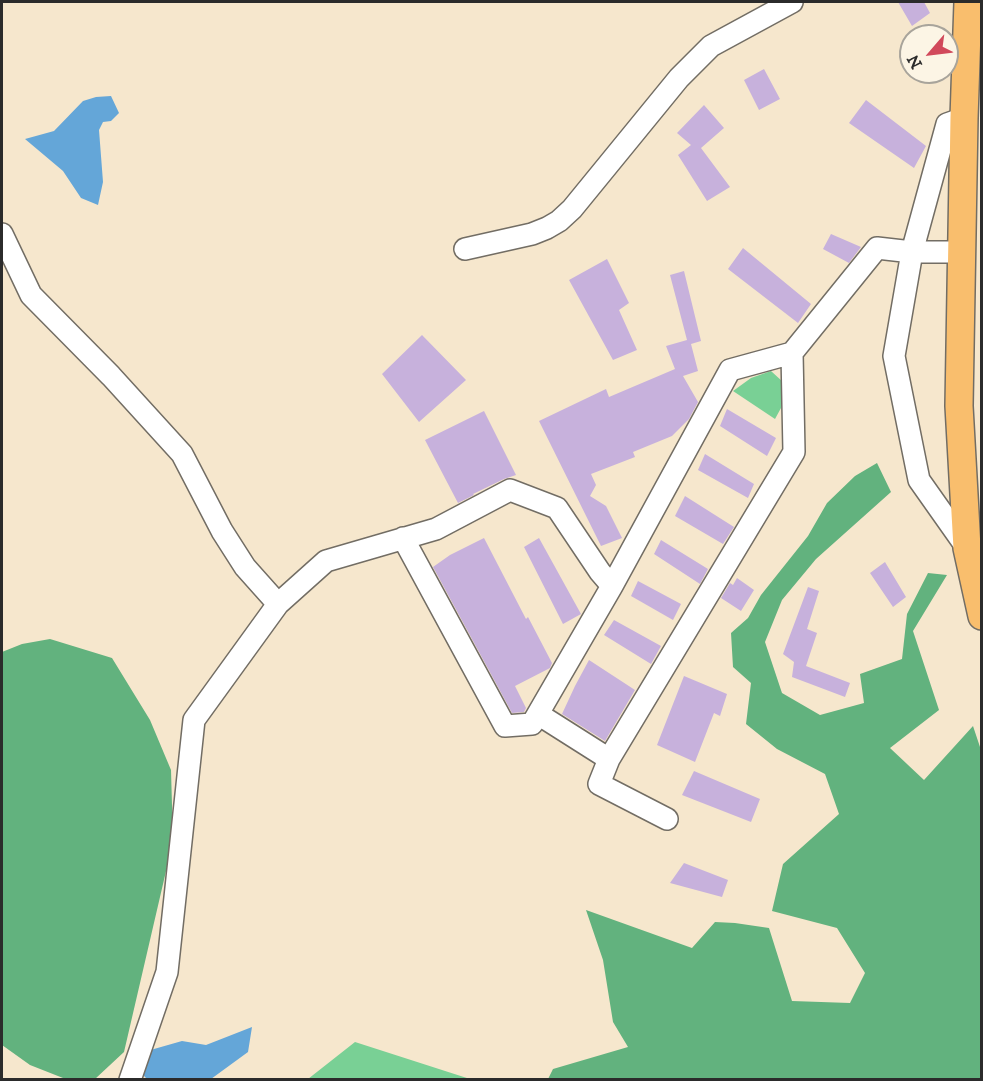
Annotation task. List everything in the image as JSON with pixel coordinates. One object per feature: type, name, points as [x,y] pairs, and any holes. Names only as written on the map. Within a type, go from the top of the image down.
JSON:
[{"type":"main road","points":[[968,2],[959,406],[967,548],[981,614]]},
{"type":"street","points":[[465,249],[532,234],[559,221],[572,209],[679,78],[711,46],[792,2]]},
{"type":"street","points":[[964,118],[947,124],[912,252],[894,356],[919,480],[967,548]]},
{"type":"street","points":[[2,234],[31,295],[111,376],[182,454],[222,531],[245,567],[278,604]]},
{"type":"street","points":[[403,538],[505,726],[532,724],[612,586],[730,370],[792,353],[877,248],[912,252],[963,252]]},
{"type":"street","points":[[667,819],[599,784],[609,759],[794,452],[792,353]]},
{"type":"street","points":[[130,1080],[167,972],[194,720],[278,604],[326,561],[436,529],[510,490],[557,508],[600,573],[612,586]]},
{"type":"street","points":[[538,714],[609,759]]},
{"type":"green space","points":[[771,371],[783,382],[781,408],[775,419],[733,391],[751,378]]},
{"type":"green space","points":[[877,463],[891,492],[816,559],[782,600],[765,642],[782,693],[820,715],[864,703],[860,674],[902,659],[907,614],[928,573],[947,575],[913,631],[939,710],[890,748],[924,780],[973,726],[981,750],[981,1079],[548,1079],[553,1069],[628,1047],[613,1022],[603,960],[586,910],[692,948],[715,922],[769,928],[792,1001],[850,1003],[865,973],[837,928],[772,911],[783,864],[839,814],[825,774],[777,749],[746,724],[751,683],[733,667],[731,633],[748,618],[761,595],[808,536],[827,503],[855,476]]},
{"type":"green space","points":[[50,639],[112,658],[150,720],[171,770],[173,841],[124,1052],[95,1079],[63,1078],[30,1065],[2,1045],[2,652],[22,644]]},
{"type":"green space","points":[[355,1042],[470,1079],[308,1079]]},
{"type":"water","points":[[111,96],[119,113],[111,121],[103,122],[99,130],[103,182],[98,205],[81,198],[63,171],[25,139],[54,131],[83,101]]},
{"type":"water","points":[[252,1027],[248,1052],[211,1079],[147,1079],[143,1075],[147,1051],[182,1041],[206,1045]]},
{"type":"building","points":[[898,2],[924,2],[930,13],[915,24],[911,24]]},
{"type":"building","points":[[764,69],[780,99],[759,110],[744,80]]},
{"type":"building","points":[[866,100],[926,146],[914,168],[849,123]]},
{"type":"building","points":[[704,105],[724,128],[701,148],[730,187],[707,201],[678,155],[691,145],[677,133]]},
{"type":"building","points":[[831,234],[861,247],[849,263],[823,249]]},
{"type":"building","points":[[743,248],[811,304],[798,323],[728,269]]},
{"type":"building","points":[[607,259],[629,303],[619,310],[637,350],[613,360],[569,280]]},
{"type":"building","points":[[684,271],[701,341],[691,344],[698,371],[683,376],[698,402],[689,419],[672,436],[633,452],[635,457],[591,474],[596,485],[590,496],[606,506],[622,538],[601,546],[539,421],[606,389],[609,397],[675,369],[666,346],[687,340],[670,275]]},
{"type":"building","points":[[422,335],[466,380],[419,422],[382,374]]},
{"type":"building","points":[[727,409],[776,438],[767,456],[720,426]]},
{"type":"building","points":[[484,411],[516,475],[458,503],[425,440]]},
{"type":"building","points":[[705,454],[754,484],[748,498],[698,470]]},
{"type":"building","points":[[685,496],[734,527],[723,544],[675,516]]},
{"type":"building","points":[[484,538],[526,619],[528,617],[552,663],[550,668],[515,686],[526,708],[524,712],[512,713],[433,567],[450,555]]},
{"type":"building","points":[[539,538],[581,614],[563,624],[524,547]]},
{"type":"building","points":[[661,540],[708,569],[700,584],[654,554]]},
{"type":"building","points":[[885,562],[906,597],[893,607],[870,573]]},
{"type":"building","points":[[737,578],[754,590],[741,611],[721,598],[730,583],[733,585]]},
{"type":"building","points":[[638,581],[681,604],[673,620],[631,596]]},
{"type":"building","points":[[808,587],[819,591],[807,629],[817,633],[806,666],[850,683],[845,697],[792,677],[794,662],[783,654]]},
{"type":"building","points":[[614,620],[661,646],[651,664],[604,635]]},
{"type":"building","points":[[589,660],[635,690],[605,741],[562,714]]},
{"type":"building","points":[[684,676],[727,694],[720,716],[714,713],[695,762],[657,745]]},
{"type":"building","points":[[694,771],[760,799],[751,822],[682,795]]},
{"type":"building","points":[[684,863],[728,880],[722,897],[670,883]]}]
